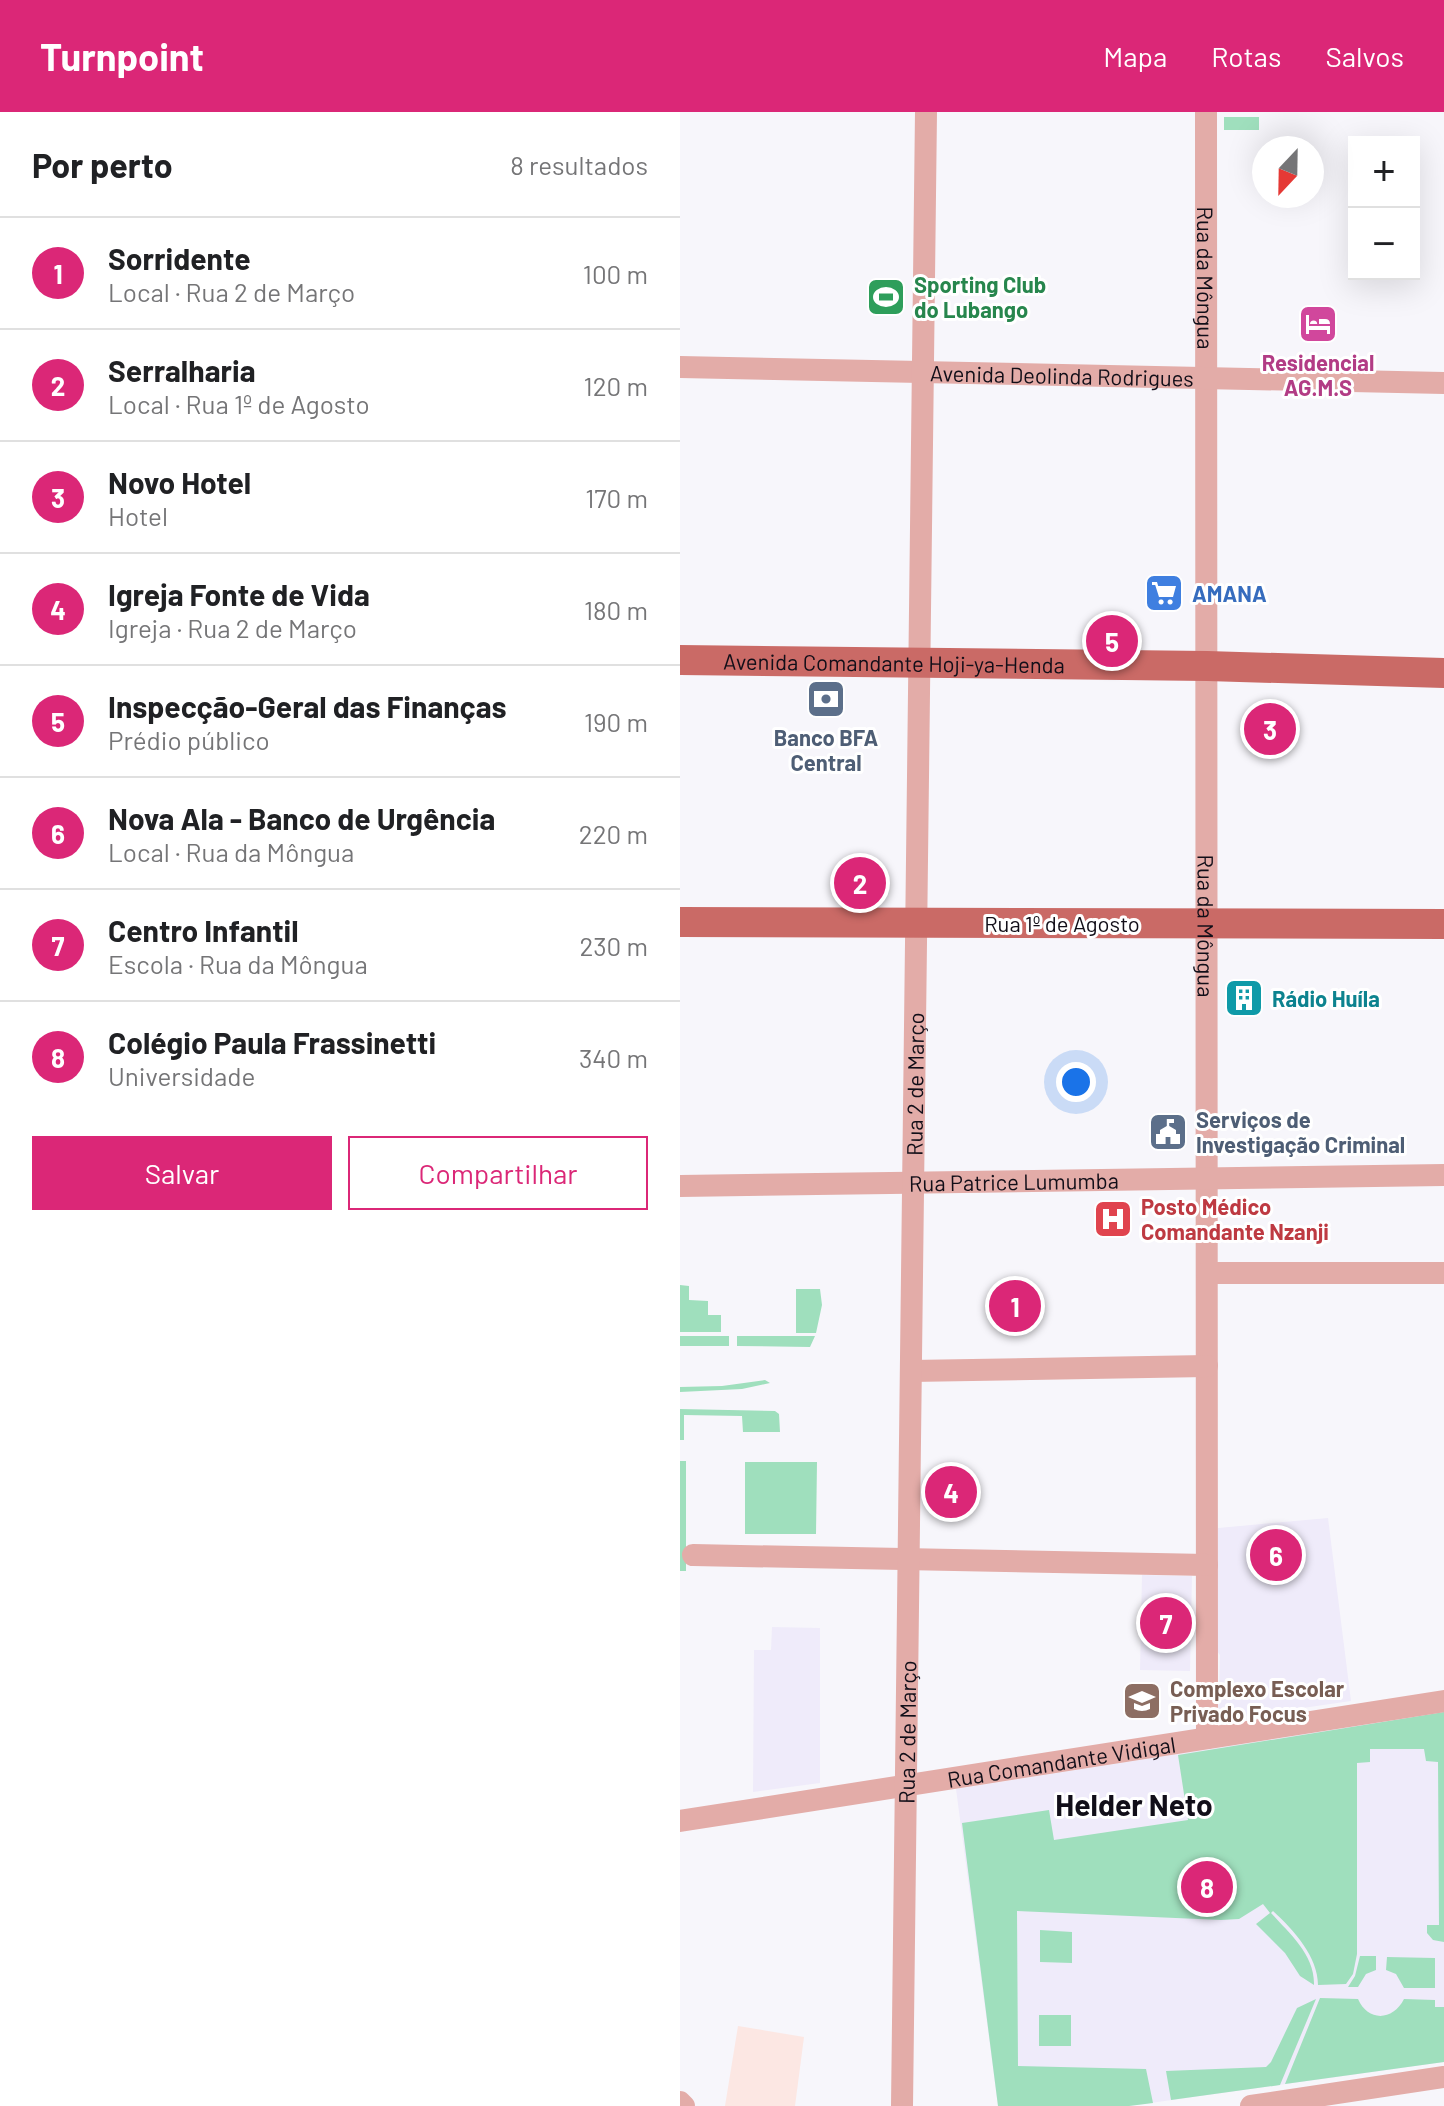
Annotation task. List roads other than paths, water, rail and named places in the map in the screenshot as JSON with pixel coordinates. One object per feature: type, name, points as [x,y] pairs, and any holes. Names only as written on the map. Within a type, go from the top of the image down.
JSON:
[{"type":"main road","name":"Avenida Comandante Hoji-ya-Henda","points":[[680,660],[1207,666],[1444,673]]},
{"type":"main road","name":"Rua 1º de Agosto","points":[[680,922],[1444,924]]},
{"type":"street","name":"Rua 2 de Março","points":[[902,2106],[926,112]]},
{"type":"street","name":"Rua da Môngua","points":[[1206,112],[1207,1738]]},
{"type":"street","name":"Avenida Deolinda Rodrigues","points":[[680,367],[1444,383]]},
{"type":"street","name":"Rua Patrice Lumumba","points":[[680,1186],[1444,1175]]},
{"type":"street","points":[[1207,1273],[1444,1273]]},
{"type":"street","points":[[911,1371],[1207,1366]]},
{"type":"street","points":[[693,1555],[1207,1565]]},
{"type":"street","name":"Rua Comandante Vidigal","points":[[680,1821],[1444,1701]]},
{"type":"street","points":[[1251,2106],[1444,2077]]},
{"type":"street","points":[[680,2102],[684,2106]]},
{"type":"place","name":"Sporting Club do Lubango","points":[[886,297]]},
{"type":"place","name":"Residencial AG.M.S","points":[[1318,324]]},
{"type":"place","name":"AMANA","points":[[1164,593]]},
{"type":"place","name":"Inspecção-Geral das Finanças","points":[[1112,641]]},
{"type":"place","name":"Banco BFA Central","points":[[826,699]]},
{"type":"place","name":"Novo Hotel","points":[[1270,729]]},
{"type":"place","name":"Serralharia","points":[[860,883]]},
{"type":"place","name":"Rádio Huíla","points":[[1244,998]]},
{"type":"place","name":"Serviços de Investigação Criminal","points":[[1168,1132]]},
{"type":"place","name":"Posto Médico Comandante Nzanji","points":[[1113,1219]]},
{"type":"place","name":"Sorridente","points":[[1015,1306]]},
{"type":"place","name":"Igreja Fonte de Vida","points":[[951,1492]]},
{"type":"place","name":"Nova Ala - Banco de Urgência","points":[[1276,1555]]},
{"type":"place","name":"Centro Infantil","points":[[1166,1623]]},
{"type":"place","name":"Complexo Escolar Privado Focus","points":[[1142,1701]]},
{"type":"place","name":"Colégio Paula Frassinetti","points":[[1207,1887]]},
{"type":"district","name":"Helder Neto","points":[[1134,1804]]}]
